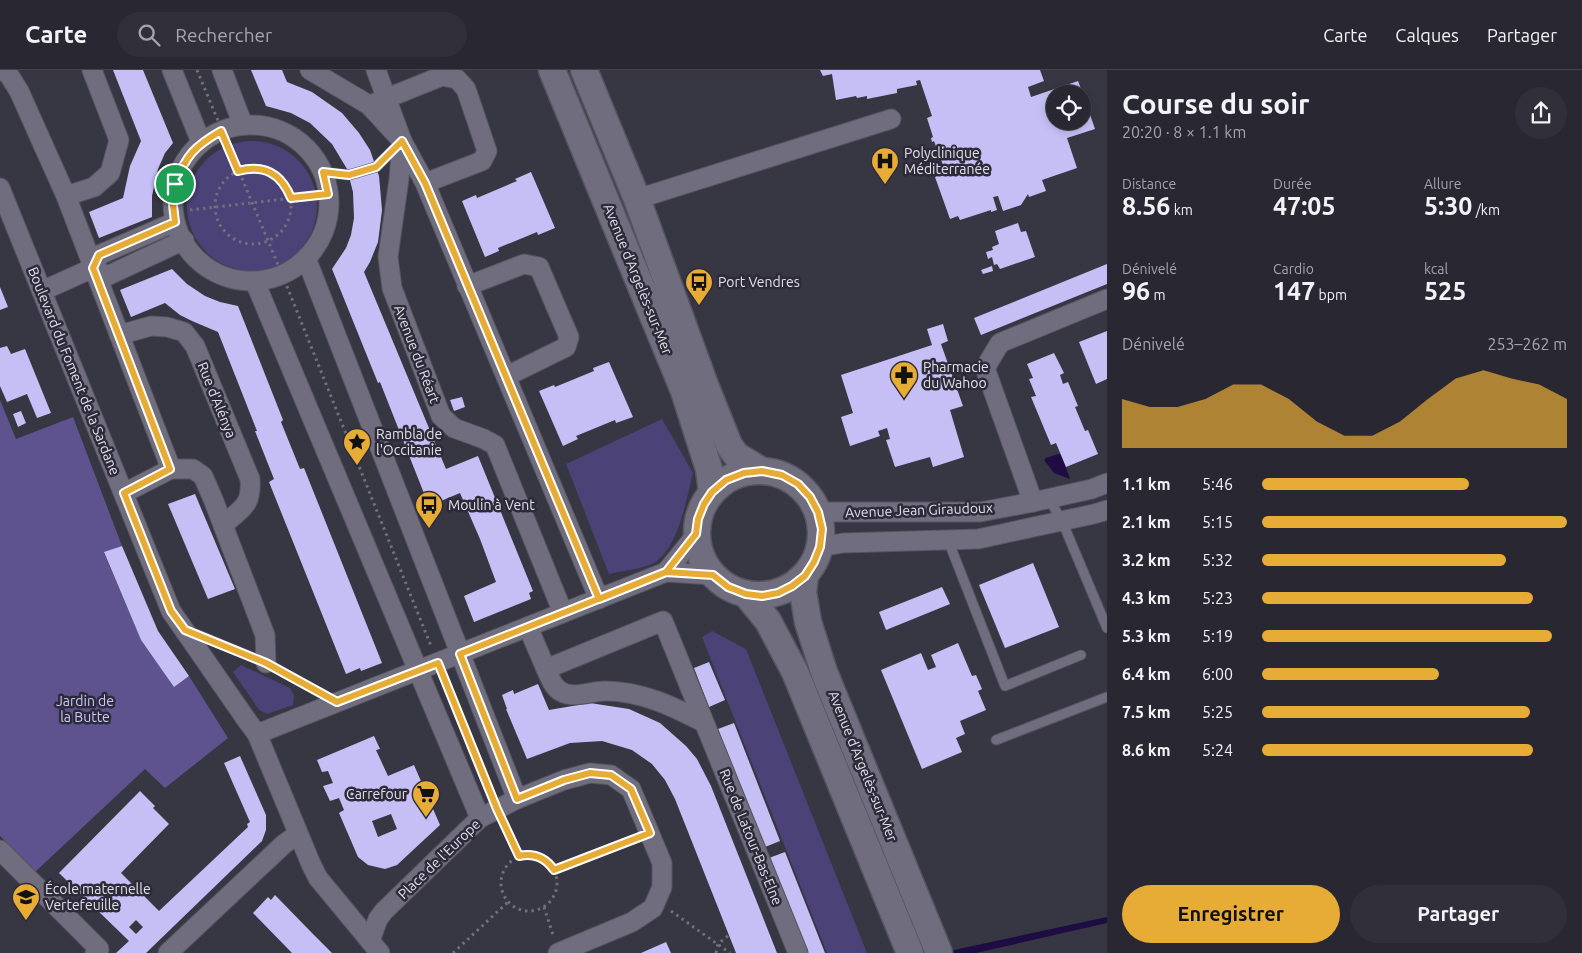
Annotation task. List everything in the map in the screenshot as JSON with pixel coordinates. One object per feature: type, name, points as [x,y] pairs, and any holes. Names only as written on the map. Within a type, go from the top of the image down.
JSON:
[{"type":"main road","name":"Avenue d'Argelès-sur-Mer","points":[[552,70],[684,391],[704,450],[712,492]]},
{"type":"main road","name":"Avenue d'Argelès-sur-Mer","points":[[584,70],[637,199],[729,445],[736,455],[762,471]]},
{"type":"main road","points":[[762,471],[782,475],[798,484],[810,497],[818,512],[822,529],[820,547],[814,562],[805,576],[792,586],[778,593],[762,596],[746,594],[728,587],[713,575],[704,563],[698,549],[696,534],[698,519],[704,504],[712,492],[726,480],[735,476],[762,471]]},
{"type":"main road","name":"Avenue d'Argelès-sur-Mer","points":[[805,576],[803,592],[808,622],[824,672],[939,953]]},
{"type":"main road","name":"Avenue d'Argelès-sur-Mer","points":[[746,594],[768,621],[795,672],[910,953]]},
{"type":"street","points":[[2,70],[9,75],[19,90],[66,196],[170,469]]},
{"type":"street","points":[[66,196],[94,187],[110,173],[119,140],[92,70]]},
{"type":"street","points":[[172,70],[201,142]]},
{"type":"street","points":[[222,70],[243,125]]},
{"type":"street","points":[[310,70],[378,102],[442,76],[457,79],[466,89],[487,151],[482,160],[425,183]]},
{"type":"street","points":[[376,70],[378,102],[425,183],[599,599]]},
{"type":"street","points":[[637,199],[891,119]]},
{"type":"street","points":[[243,125],[267,126],[289,134],[315,157],[323,172],[330,207],[324,231],[314,249],[290,271],[255,282],[228,277],[206,267],[190,251],[184,240],[174,217],[175,184],[182,165],[201,142],[221,131],[243,125]]},
{"type":"street","name":"Avenue du Réart","points":[[402,141],[399,179],[388,256],[392,288],[441,416],[454,428],[484,438],[495,445],[563,613]]},
{"type":"street","name":"Boulevard du Foment de la Sardane","points":[[0,188],[171,611],[258,734],[298,834],[318,878],[375,947]]},
{"type":"street","points":[[42,291],[93,268],[99,255],[174,217]]},
{"type":"street","points":[[93,268],[107,276],[184,240]]},
{"type":"street","points":[[306,258],[517,799]]},
{"type":"street","points":[[467,286],[524,264],[539,267],[569,337],[566,347],[507,376]]},
{"type":"street","points":[[255,282],[418,670],[489,814]]},
{"type":"street","points":[[1041,500],[985,368],[1000,343],[1107,299]]},
{"type":"street","name":"Rue d'Alénya","points":[[119,335],[151,326],[168,327],[184,332],[195,346],[250,479],[251,489],[248,503],[223,525]]},
{"type":"street","points":[[124,493],[170,469],[193,469],[202,476],[265,635],[266,663]]},
{"type":"street","name":"Avenue Jean Giraudoux","points":[[818,512],[980,512],[1092,489],[1107,483]]},
{"type":"street","name":"Avenue Jean Giraudoux","points":[[820,547],[843,543],[978,539],[1107,510]]},
{"type":"street","points":[[666,572],[696,534]]},
{"type":"street","points":[[258,734],[666,572],[713,575]]},
{"type":"street","name":"Rue de Latour-Bas-Elne","points":[[546,669],[663,620],[798,953]]},
{"type":"street","points":[[528,627],[556,690],[568,695],[605,691],[637,694],[667,704],[703,722]]},
{"type":"street","name":"Place de l'Europe","points":[[375,947],[378,919],[384,911],[447,850],[489,814],[517,799],[564,780],[590,773],[611,775],[631,789],[662,863],[662,887],[656,901]]},
{"type":"street","points":[[168,953],[284,844],[298,834]]},
{"type":"street","points":[[0,850],[99,949],[95,953]]},
{"type":"street","points":[[559,953],[632,922],[653,908],[656,901]]},
{"type":"lane","points":[[323,172],[349,175],[376,167],[402,141]]},
{"type":"lane","points":[[1041,500],[1062,521],[1107,628]]},
{"type":"lane","points":[[948,540],[1004,686],[1081,655]]},
{"type":"lane","points":[[185,630],[266,663],[337,702]]},
{"type":"lane","points":[[996,740],[1107,697]]},
{"type":"path","points":[[196,70],[268,241],[438,663]]},
{"type":"path","points":[[260,168],[271,172],[287,188],[291,198],[291,211],[287,224],[279,234],[268,241],[256,244],[244,243],[232,238],[217,219],[216,196],[228,177],[238,171],[260,168]]},
{"type":"path","points":[[174,217],[215,207],[328,194]]},
{"type":"path","points":[[489,814],[519,856]]},
{"type":"path","points":[[554,870],[650,833]]},
{"type":"path","points":[[535,855],[550,863],[554,870],[557,886],[555,895],[544,907],[534,911],[515,908],[503,894],[500,885],[501,876],[505,867],[519,856],[535,855]]},
{"type":"path","points":[[656,901],[730,953]]},
{"type":"path","points":[[453,953],[508,902]]},
{"type":"path","points":[[544,907],[559,953]]},
{"type":"path","points":[[716,953],[718,944],[729,935]]},
{"type":"shaded area","points":[[252,141],[265,142],[277,146],[298,160],[312,181],[316,193],[316,219],[312,231],[298,252],[277,266],[265,270],[252,271],[239,270],[227,266],[206,252],[192,231],[188,219],[187,206],[188,193],[192,181],[206,160],[227,146],[239,142]]},
{"type":"shaded area","points":[[662,419],[693,473],[680,522],[670,546],[663,556],[654,563],[609,574],[566,464]]},
{"type":"shaded area","points":[[1061,454],[1070,479],[1054,473],[1044,460]]},
{"type":"shaded area","points":[[712,631],[746,649],[867,953],[827,953],[702,637]]},
{"type":"shaded area","points":[[241,665],[290,688],[294,695],[293,705],[267,714],[259,710],[233,672]]},
{"type":"shaded area","points":[[1107,917],[1107,923],[976,953],[940,953]]},
{"type":"green space","name":"Jardin de la Butte","points":[[0,400],[16,439],[73,417],[122,546],[104,553],[141,640],[174,686],[189,676],[228,738],[165,788],[145,769],[35,872],[0,836]]},
{"type":"building","points":[[113,70],[143,70],[173,143],[165,153],[158,169],[152,196],[152,217],[99,238],[89,212],[123,198],[130,166],[141,141]]},
{"type":"building","points":[[251,70],[282,70],[287,82],[312,92],[342,113],[370,150],[379,176],[382,210],[378,242],[364,272],[446,469],[478,456],[533,591],[529,593],[531,599],[474,622],[464,596],[496,582],[480,539],[460,493],[429,506],[380,382],[378,383],[332,269],[346,248],[354,218],[353,192],[347,169],[332,144],[310,123],[291,113],[266,106]]},
{"type":"building","points":[[820,70],[1040,70],[1044,81],[1028,87],[1031,97],[1046,92],[1046,130],[1091,130],[1091,117],[1095,129],[1067,138],[1077,168],[1042,180],[1046,191],[1029,197],[1028,194],[1021,205],[1003,211],[998,196],[993,197],[997,210],[991,212],[991,210],[960,220],[958,216],[950,219],[935,177],[946,173],[934,141],[932,142],[931,138],[933,137],[927,118],[932,116],[920,80],[916,81],[917,85],[897,89],[897,93],[867,99],[867,96],[857,98],[856,96],[836,100],[832,74],[823,76]]},
{"type":"building","points":[[1078,81],[1080,85],[1066,85]]},
{"type":"building","points":[[531,172],[555,228],[538,235],[537,232],[498,248],[499,251],[485,257],[462,201],[476,195],[477,198],[517,181],[515,179]]},
{"type":"building","points":[[1018,223],[1021,232],[1026,231],[1035,257],[1000,269],[997,264],[994,265],[992,257],[988,259],[986,252],[993,250],[992,247],[999,244],[995,231]]},
{"type":"building","points":[[1107,264],[1107,284],[981,335],[974,318]]},
{"type":"building","points":[[992,266],[993,271],[983,274],[981,270]]},
{"type":"building","points":[[172,269],[187,284],[205,296],[238,306],[283,420],[281,422],[300,469],[304,468],[382,663],[361,671],[360,668],[346,674],[269,482],[274,479],[218,332],[180,315],[165,303],[131,317],[120,290]]},
{"type":"building","points":[[0,287],[8,307],[0,310]]},
{"type":"building","name":"Pharmacie du Wahoo","points":[[943,324],[948,341],[941,344],[963,406],[950,410],[964,457],[933,467],[930,457],[895,467],[886,440],[890,439],[887,428],[878,431],[880,436],[850,446],[841,417],[853,413],[841,375],[932,345],[927,329]]},
{"type":"building","points":[[1107,331],[1107,379],[1096,384],[1079,342]]},
{"type":"building","points":[[7,346],[11,354],[25,349],[51,413],[37,418],[27,394],[7,402],[0,386],[0,348]]},
{"type":"building","points":[[1054,353],[1064,373],[1060,375],[1063,384],[1068,382],[1078,406],[1075,407],[1085,431],[1088,430],[1098,454],[1066,467],[1056,443],[1051,445],[1031,397],[1036,396],[1029,379],[1033,378],[1027,364]]},
{"type":"building","points":[[609,362],[633,417],[616,423],[615,420],[576,436],[578,439],[563,446],[539,391],[554,385],[555,387],[594,371],[593,368]]},
{"type":"building","points":[[462,397],[465,407],[454,411],[450,400]]},
{"type":"building","points":[[21,411],[26,423],[18,427],[13,414]]},
{"type":"building","points":[[195,494],[235,589],[208,599],[168,504]]},
{"type":"building","points":[[122,546],[158,631],[189,676],[174,687],[141,640],[104,552]]},
{"type":"building","points":[[1033,563],[1059,627],[1005,648],[979,585]]},
{"type":"building","points":[[942,587],[950,604],[886,630],[879,612]]},
{"type":"building","points":[[958,643],[972,676],[976,675],[982,689],[978,691],[986,710],[960,721],[965,734],[956,738],[962,752],[922,769],[881,670],[921,653],[928,670],[936,667],[931,655]]},
{"type":"building","points":[[709,662],[725,700],[709,707],[694,668]]},
{"type":"building","points":[[538,684],[549,710],[590,703],[629,709],[660,723],[686,746],[697,759],[711,786],[777,953],[736,953],[675,799],[665,780],[652,764],[632,750],[602,741],[570,743],[527,759],[502,695],[513,690],[514,694]]},
{"type":"building","points":[[734,723],[780,841],[765,847],[718,729]]},
{"type":"building","points":[[374,736],[380,749],[376,750],[388,776],[414,765],[440,825],[397,865],[385,869],[368,865],[358,857],[339,813],[344,810],[339,798],[330,801],[323,786],[333,783],[328,771],[322,772],[317,760]],"holes":[[[391,814],[397,829],[378,837],[372,821]]]},
{"type":"building","points":[[240,756],[266,815],[266,830],[262,841],[146,953],[116,953],[129,941],[59,873],[140,791],[169,824],[121,873],[159,911],[248,827],[247,824],[250,822],[224,763]],"holes":[[[136,920],[143,927],[136,934],[129,927]]]},
{"type":"building","points":[[785,852],[825,953],[807,953],[769,858]]},
{"type":"building","points":[[275,895],[332,953],[292,953],[253,913],[268,897],[271,900]]},
{"type":"building","points":[[666,942],[671,953],[641,953]]},
{"type":"place","name":"Polyclinique Méditerranée","points":[[885,185]]},
{"type":"place","name":"Port Vendres","points":[[699,306]]},
{"type":"place","name":"Pharmacie du Wahoo","points":[[904,399]]},
{"type":"place","name":"Rambla de l'Occitanie","points":[[357,466]]},
{"type":"place","name":"Moulin à Vent","points":[[429,529]]},
{"type":"place","name":"Carrefour","points":[[426,818]]},
{"type":"place","name":"École maternelle Vertefeuille","points":[[26,921]]},
{"type":"route","points":[[175,184],[173,205],[175,222],[99,255],[93,268],[170,469],[124,493],[171,611],[185,630],[266,663],[337,702],[438,663],[497,809],[519,856],[527,854],[543,858],[550,863],[554,870],[650,833],[631,789],[611,775],[590,773],[564,780],[517,799],[460,654],[599,599],[666,572],[696,534],[698,519],[704,504],[712,492],[726,480],[744,473],[762,471],[782,475],[798,484],[810,497],[818,512],[822,529],[820,547],[814,562],[805,576],[792,586],[778,593],[762,596],[746,594],[728,587],[713,575],[666,572],[599,599],[425,183],[402,141],[376,167],[349,175],[323,172],[328,194],[291,198],[287,188],[271,172],[260,168],[238,171],[221,131],[201,142],[196,147],[182,165],[175,184]]}]
